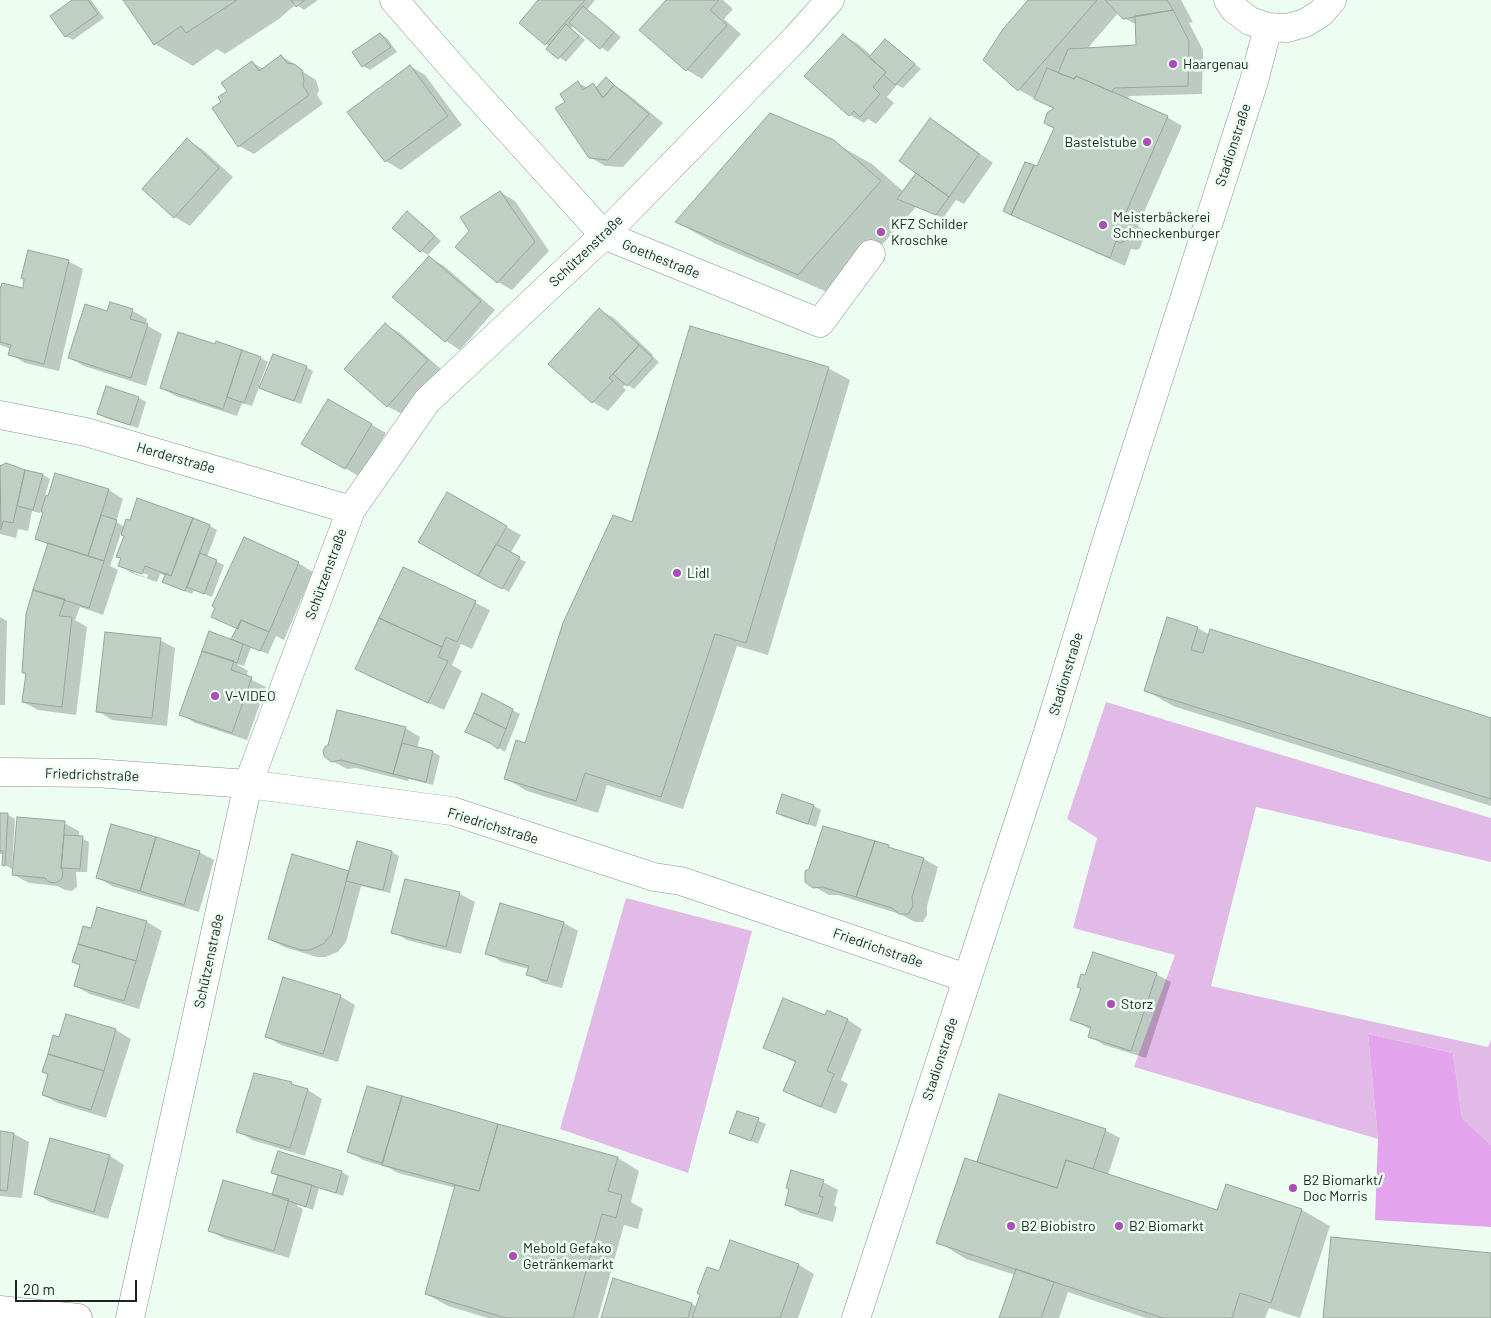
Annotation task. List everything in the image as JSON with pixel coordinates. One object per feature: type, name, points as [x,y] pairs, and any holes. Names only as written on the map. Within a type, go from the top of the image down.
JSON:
[{"type":"street","name":"Goethestraße","points":[[394,0],[604,235],[820,323],[871,254]]},
{"type":"street","name":"Schützenstraße","points":[[130,1318],[248,784],[350,510],[427,401],[604,235],[796,38],[830,0]]},
{"type":"street","points":[[1228,0],[1234,9],[1250,21],[1268,28],[1287,28],[1305,23],[1321,13],[1332,0]]},
{"type":"street","name":"Stadionstraße","points":[[856,1318],[1048,732],[1100,561],[1254,80],[1268,28]]},
{"type":"street","name":"Herderstraße","points":[[0,415],[86,432],[350,510]]},
{"type":"street","name":"Friedrichstraße","points":[[0,772],[95,773],[248,784],[452,811],[654,877],[681,881],[966,978]]},
{"type":"street","points":[[0,1310],[78,1318]]},
{"type":"shaded area","points":[[1106,702],[1491,818],[1491,862],[1256,807],[1211,986],[1488,1047],[1491,1040],[1491,1145],[1462,1118],[1453,1053],[1368,1034],[1378,1139],[1134,1067],[1175,955],[1073,928],[1097,838],[1067,819]]},
{"type":"shaded area","points":[[626,898],[752,931],[688,1173],[560,1129]]},
{"type":"shaded area","points":[[1368,1034],[1453,1053],[1462,1118],[1491,1145],[1491,1227],[1375,1220],[1378,1139]]},
{"type":"building","points":[[72,0],[88,0],[98,14],[65,37],[50,16]]},
{"type":"building","points":[[123,0],[237,0],[186,33],[181,26],[154,45]]},
{"type":"building","points":[[291,0],[305,0],[296,7]]},
{"type":"building","points":[[538,0],[585,0],[545,45],[519,23]]},
{"type":"building","points":[[666,0],[719,0],[710,10],[727,25],[686,71],[639,30]]},
{"type":"building","points":[[1028,0],[1097,0],[1018,91],[983,60],[1003,29]]},
{"type":"building","points":[[1105,0],[1167,0],[1173,10],[1123,19]]},
{"type":"building","points":[[583,6],[614,32],[600,49],[569,23]]},
{"type":"building","points":[[1173,10],[1189,41],[1188,86],[1114,88],[1112,92],[1076,76],[1074,79],[1058,73],[1068,49],[1136,45],[1135,16]]},
{"type":"building","points":[[566,24],[579,36],[558,59],[546,49]]},
{"type":"building","points":[[380,33],[391,47],[362,67],[352,52]]},
{"type":"building","points":[[843,34],[886,72],[873,87],[880,94],[860,117],[854,111],[849,116],[804,76]]},
{"type":"building","points":[[885,39],[915,64],[895,85],[884,75],[886,72],[869,57]]},
{"type":"building","points":[[281,55],[287,63],[294,64],[302,70],[303,86],[309,95],[238,147],[212,108],[221,102],[218,97],[227,91],[221,83],[252,61],[259,71]]},
{"type":"building","points":[[410,65],[448,116],[385,162],[347,112]]},
{"type":"building","points":[[1047,68],[1074,79],[1076,76],[1168,116],[1124,217],[1130,220],[1131,225],[1126,240],[1121,243],[1116,241],[1110,258],[1011,215],[1034,165],[1037,166],[1054,128],[1044,123],[1047,113],[1054,108],[1034,99]]},
{"type":"building","points":[[606,77],[614,85],[603,98],[596,88]]},
{"type":"building","points":[[578,81],[583,90],[593,83],[603,98],[614,85],[649,114],[608,160],[589,158],[555,108],[565,102],[560,94]]},
{"type":"building","points":[[770,113],[834,140],[881,181],[798,275],[675,222]]},
{"type":"building","points":[[930,118],[979,154],[949,197],[899,161]]},
{"type":"building","points":[[187,138],[219,168],[174,218],[142,189]]},
{"type":"building","points":[[1025,162],[1034,165],[1011,215],[1003,211]]},
{"type":"building","points":[[916,173],[949,197],[936,215],[897,199]]},
{"type":"building","points":[[500,191],[535,242],[497,283],[455,247],[469,231],[460,217]]},
{"type":"building","points":[[407,211],[435,236],[420,252],[392,228]]},
{"type":"building","points":[[28,250],[69,260],[44,364],[8,355],[11,345],[0,342],[0,289],[2,283],[23,288],[24,279],[21,278]]},
{"type":"building","points":[[429,256],[481,301],[445,342],[392,297]]},
{"type":"building","points":[[110,302],[133,309],[130,319],[148,324],[131,378],[68,358],[85,304],[107,311]]},
{"type":"building","points":[[599,308],[639,345],[609,378],[613,381],[592,403],[548,364]]},
{"type":"building","points":[[385,323],[428,360],[387,407],[344,369]]},
{"type":"building","name":"Lidl","points":[[690,326],[829,367],[746,643],[715,634],[661,797],[585,773],[576,801],[504,779],[516,740],[525,743],[563,623],[613,515],[632,522]]},
{"type":"building","points":[[178,332],[215,344],[216,341],[242,350],[223,409],[160,388]]},
{"type":"building","points":[[639,345],[653,358],[627,386],[613,374]]},
{"type":"building","points":[[242,350],[261,357],[244,403],[227,397]]},
{"type":"building","points":[[273,354],[307,366],[294,401],[259,388]]},
{"type":"building","points":[[106,386],[139,397],[130,425],[97,414]]},
{"type":"building","points":[[328,399],[372,424],[345,469],[301,444]]},
{"type":"building","points":[[6,463],[25,470],[13,523],[3,521],[1,530],[0,466]]},
{"type":"building","points":[[25,470],[43,474],[33,510],[17,506]]},
{"type":"building","points":[[55,473],[109,489],[88,556],[35,539],[46,495],[48,496]]},
{"type":"building","points":[[447,492],[507,526],[478,576],[418,542]]},
{"type":"building","points":[[137,498],[193,518],[171,576],[145,566],[142,574],[118,566],[121,558],[116,557],[124,536],[121,535],[126,519],[130,520]]},
{"type":"building","points":[[101,515],[117,520],[104,561],[88,556]]},
{"type":"building","points":[[193,518],[210,525],[185,591],[162,582],[166,573],[171,576]]},
{"type":"building","points":[[244,537],[299,562],[269,632],[241,620],[238,629],[211,617],[215,608],[212,606]]},
{"type":"building","points":[[48,543],[104,561],[89,608],[33,590]]},
{"type":"building","points":[[496,544],[520,557],[502,589],[478,576]]},
{"type":"building","points":[[200,553],[217,560],[204,594],[187,587]]},
{"type":"building","points":[[403,567],[476,601],[457,642],[446,637],[442,647],[379,618]]},
{"type":"building","points":[[33,590],[65,599],[59,616],[72,617],[62,707],[22,702],[26,673],[22,673],[26,614]]},
{"type":"building","points":[[1167,617],[1198,627],[1191,650],[1203,653],[1210,629],[1491,718],[1491,799],[1144,691]]},
{"type":"building","points":[[379,618],[442,647],[438,657],[448,661],[428,703],[355,669]]},
{"type":"building","points":[[241,620],[269,632],[260,651],[231,639]]},
{"type":"building","points":[[209,631],[243,644],[237,663],[202,651]]},
{"type":"building","points":[[105,632],[161,638],[152,718],[96,712]]},
{"type":"building","name":"V-VIDEO","points":[[202,651],[234,661],[231,670],[252,677],[232,733],[179,715]]},
{"type":"building","points":[[482,693],[513,709],[506,729],[474,713]]},
{"type":"building","points":[[337,710],[406,727],[393,774],[341,760],[331,762],[324,756],[323,751],[328,745]]},
{"type":"building","points":[[474,713],[506,729],[498,749],[490,743],[465,732]]},
{"type":"building","points":[[402,743],[433,751],[426,782],[393,774]]},
{"type":"building","points":[[782,794],[814,805],[808,824],[776,813]]},
{"type":"building","points":[[0,813],[8,813],[5,866],[2,865],[3,851],[0,851]]},
{"type":"building","points":[[17,817],[65,821],[61,868],[63,871],[62,879],[56,883],[49,882],[45,878],[12,875]]},
{"type":"building","points":[[111,824],[156,837],[140,891],[96,878]]},
{"type":"building","points":[[823,826],[875,841],[856,897],[822,887],[813,888],[805,882],[805,871],[809,869]]},
{"type":"building","points":[[64,835],[83,836],[80,869],[61,868]]},
{"type":"building","points":[[156,837],[200,851],[184,905],[140,891]]},
{"type":"building","points":[[357,841],[392,851],[383,890],[346,881]]},
{"type":"building","points":[[875,841],[924,858],[912,897],[913,906],[908,914],[899,914],[892,908],[856,897]]},
{"type":"building","points":[[292,854],[349,871],[332,934],[323,944],[310,950],[301,950],[268,939]]},
{"type":"building","points":[[405,879],[460,892],[446,947],[391,933]]},
{"type":"building","points":[[500,903],[564,922],[547,981],[526,975],[529,966],[485,954]]},
{"type":"building","points":[[97,907],[147,921],[136,961],[78,944],[83,926],[91,928]]},
{"type":"building","points":[[78,944],[136,961],[124,1001],[74,986],[80,965],[72,962]]},
{"type":"building","name":"Storz","points":[[1093,952],[1157,973],[1131,1051],[1088,1037],[1091,1027],[1070,1020],[1081,988],[1077,987],[1081,974],[1085,975]]},
{"type":"building","points":[[283,977],[341,995],[323,1054],[265,1037]]},
{"type":"building","points":[[783,998],[825,1015],[827,1010],[848,1019],[827,1071],[834,1074],[821,1107],[783,1091],[796,1061],[763,1048]]},
{"type":"building","points":[[66,1014],[116,1029],[104,1071],[48,1054],[53,1035],[59,1037]]},
{"type":"building","points":[[48,1054],[104,1071],[91,1110],[42,1095],[48,1074],[42,1072]]},
{"type":"building","points":[[254,1073],[292,1082],[291,1084],[308,1089],[290,1148],[236,1132]]},
{"type":"building","points":[[367,1086],[402,1096],[382,1163],[347,1152]]},
{"type":"building","points":[[999,1094],[1106,1129],[1093,1169],[1066,1160],[1057,1188],[977,1162]]},
{"type":"building","points":[[402,1096],[498,1124],[479,1191],[382,1165]]},
{"type":"building","points":[[737,1111],[759,1118],[751,1141],[729,1133]]},
{"type":"building","name":"Mebold Gefako Getränkemarkt","points":[[498,1124],[618,1157],[608,1191],[622,1195],[616,1218],[602,1214],[573,1318],[506,1318],[425,1294],[455,1185],[479,1191]]},
{"type":"building","points":[[0,1131],[14,1133],[7,1191],[0,1190]]},
{"type":"building","points":[[50,1138],[110,1155],[94,1212],[34,1194]]},
{"type":"building","points":[[278,1151],[342,1171],[336,1193],[271,1173]]},
{"type":"building","name":"B2 Biomarkt","points":[[965,1158],[1057,1188],[1066,1160],[1217,1210],[1226,1184],[1302,1209],[1271,1303],[1240,1293],[1232,1318],[1163,1318],[936,1243]]},
{"type":"building","points":[[791,1170],[824,1180],[819,1196],[823,1197],[818,1214],[785,1205],[789,1189],[786,1188]]},
{"type":"building","points":[[278,1175],[312,1185],[306,1207],[272,1195]]},
{"type":"building","points":[[223,1180],[289,1199],[274,1251],[208,1231]]},
{"type":"building","points":[[1331,1237],[1491,1253],[1491,1318],[1323,1318]]},
{"type":"building","points":[[730,1240],[799,1264],[780,1318],[692,1318],[700,1295],[697,1293],[707,1267],[719,1271]]},
{"type":"building","points":[[1016,1269],[1054,1282],[1041,1318],[999,1318]]},
{"type":"building","points":[[613,1278],[692,1303],[688,1318],[601,1318]]},
{"type":"place","name":"Haargenau","points":[[1173,64]]},
{"type":"place","name":"Bastelstube","points":[[1147,142]]},
{"type":"place","name":"Meisterbäckerei Schneckenburger","points":[[1103,225]]},
{"type":"place","name":"KFZ Schilder Kroschke","points":[[881,232]]},
{"type":"place","name":"Lidl","points":[[677,573]]},
{"type":"place","name":"V-VIDEO","points":[[215,696]]},
{"type":"place","name":"Storz","points":[[1111,1004]]},
{"type":"place","name":"B2 Biomarkt/ Doc Morris","points":[[1293,1188]]},
{"type":"place","name":"B2 Biobistro","points":[[1011,1226]]},
{"type":"place","name":"B2 Biomarkt","points":[[1119,1226]]},
{"type":"place","name":"Mebold Gefako Getränkemarkt","points":[[513,1256]]}]
